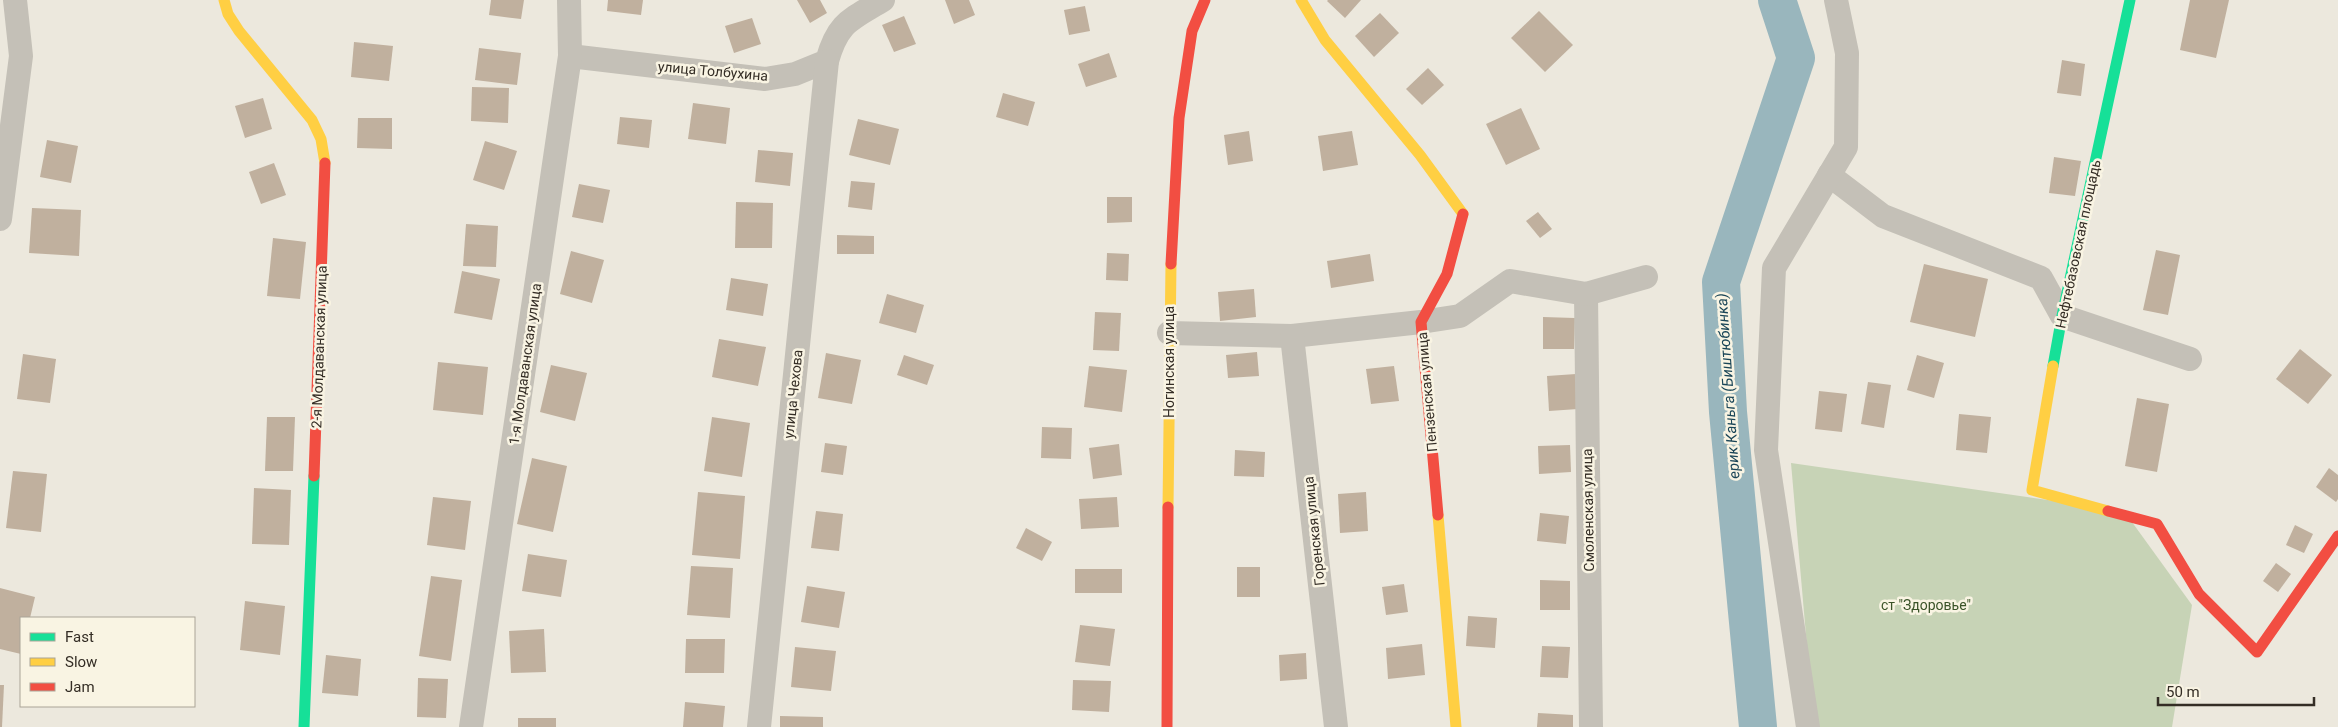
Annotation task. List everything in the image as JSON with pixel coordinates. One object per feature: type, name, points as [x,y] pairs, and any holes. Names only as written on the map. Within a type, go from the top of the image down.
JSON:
[{"type":"street","points":[[0,219],[21,56],[16,0]]},
{"type":"street","name":"2-я Молдаванская улица","points":[[224,0],[228,14],[239,31],[312,120],[321,139],[326,170],[304,727]]},
{"type":"street","name":"1-я Молдаванская улица","points":[[471,727],[570,56],[569,0]]},
{"type":"street","points":[[827,61],[833,40],[839,30],[849,20],[882,0]]},
{"type":"street","name":"Ногинская улица","points":[[1167,727],[1170,278],[1179,118],[1192,31],[1205,0]]},
{"type":"street","name":"Пензенская улица","points":[[1301,0],[1325,40],[1420,155],[1463,214],[1448,274],[1421,322],[1456,727]]},
{"type":"street","points":[[1808,727],[1766,450],[1774,268],[1846,147],[1847,53],[1836,0]]},
{"type":"street","name":"Нефтебазовская площадь","points":[[2130,0],[2062,316],[2032,490],[2157,524],[2199,594],[2257,652],[2338,536]]},
{"type":"street","name":"улица Толбухина","points":[[570,56],[766,79],[795,74],[827,61]]},
{"type":"street","name":"улица Чехова","points":[[759,727],[827,61]]},
{"type":"street","points":[[1829,175],[1883,216],[2041,278],[2062,316],[2190,359]]},
{"type":"street","points":[[1169,333],[1292,336],[1421,322],[1460,316],[1510,281],[1586,294],[1646,277]]},
{"type":"street","name":"Смоленская улица","points":[[1586,294],[1591,727]]},
{"type":"street","name":"Горенская улица","points":[[1292,336],[1336,727]]},
{"type":"green space","name":"ст \"Здоровье\"","points":[[1791,463],[2124,511],[2192,605],[2172,727],[1814,727]]},
{"type":"building","points":[[491,0],[524,0],[521,19],[489,15]]},
{"type":"building","points":[[608,0],[643,0],[641,15],[607,11]]},
{"type":"building","points":[[797,0],[820,0],[827,13],[810,23]]},
{"type":"building","points":[[945,0],[969,0],[975,15],[954,24]]},
{"type":"building","points":[[1328,0],[1361,0],[1345,18]]},
{"type":"building","points":[[2190,0],[2229,0],[2216,58],[2180,50]]},
{"type":"building","points":[[1085,6],[1090,31],[1069,35],[1064,10]]},
{"type":"building","points":[[1539,11],[1573,45],[1545,72],[1511,38]]},
{"type":"building","points":[[1380,13],[1399,33],[1374,57],[1355,36]]},
{"type":"building","points":[[904,16],[916,44],[894,52],[882,25]]},
{"type":"building","points":[[752,18],[761,44],[734,53],[725,26]]},
{"type":"building","points":[[354,42],[393,46],[389,81],[351,77]]},
{"type":"building","points":[[479,48],[521,53],[517,85],[475,80]]},
{"type":"building","points":[[1109,53],[1117,77],[1086,87],[1078,64]]},
{"type":"building","points":[[2062,60],[2085,64],[2081,96],[2057,93]]},
{"type":"building","points":[[1428,68],[1444,85],[1422,105],[1406,89]]},
{"type":"building","points":[[472,87],[509,88],[508,123],[471,121]]},
{"type":"building","points":[[1003,93],[1035,102],[1028,126],[996,117]]},
{"type":"building","points":[[263,98],[272,129],[245,138],[235,106]]},
{"type":"building","points":[[693,103],[730,108],[726,144],[688,139]]},
{"type":"building","points":[[1521,108],[1540,149],[1506,165],[1486,124]]},
{"type":"building","points":[[620,117],[652,120],[649,148],[617,144]]},
{"type":"building","points":[[358,118],[392,118],[392,149],[357,148]]},
{"type":"building","points":[[858,119],[899,129],[890,165],[849,155]]},
{"type":"building","points":[[1249,131],[1253,161],[1228,165],[1224,135]]},
{"type":"building","points":[[1352,131],[1358,165],[1323,171],[1318,136]]},
{"type":"building","points":[[47,140],[78,146],[71,183],[40,177]]},
{"type":"building","points":[[485,141],[517,151],[504,190],[473,180]]},
{"type":"building","points":[[758,150],[793,153],[790,186],[755,182]]},
{"type":"building","points":[[2054,157],[2081,161],[2075,196],[2049,193]]},
{"type":"building","points":[[274,163],[286,195],[261,204],[249,172]]},
{"type":"building","points":[[851,181],[875,183],[872,210],[848,207]]},
{"type":"building","points":[[579,184],[610,190],[603,223],[572,217]]},
{"type":"building","points":[[1107,197],[1132,197],[1132,222],[1107,223]]},
{"type":"building","points":[[736,202],[773,203],[772,248],[735,248]]},
{"type":"building","points":[[32,208],[81,210],[79,256],[29,253]]},
{"type":"building","points":[[1538,212],[1552,229],[1540,238],[1526,221]]},
{"type":"building","points":[[466,224],[498,226],[496,267],[463,266]]},
{"type":"building","points":[[837,235],[874,236],[874,254],[837,254]]},
{"type":"building","points":[[273,238],[306,242],[300,299],[267,296]]},
{"type":"building","points":[[2156,250],[2180,255],[2168,315],[2143,310]]},
{"type":"building","points":[[571,251],[604,260],[592,303],[560,294]]},
{"type":"building","points":[[1107,253],[1129,254],[1128,281],[1106,280]]},
{"type":"building","points":[[1370,254],[1374,281],[1331,288],[1327,261]]},
{"type":"building","points":[[1924,264],[1988,279],[1975,337],[1910,322]]},
{"type":"building","points":[[462,271],[500,279],[492,320],[454,313]]},
{"type":"building","points":[[731,278],[768,284],[763,316],[726,310]]},
{"type":"building","points":[[1254,289],[1256,317],[1220,321],[1218,292]]},
{"type":"building","points":[[887,294],[924,305],[916,333],[879,323]]},
{"type":"building","points":[[1095,312],[1121,313],[1119,351],[1093,350]]},
{"type":"building","points":[[1543,317],[1575,318],[1574,349],[1543,349]]},
{"type":"building","points":[[719,339],[766,347],[758,386],[712,377]]},
{"type":"building","points":[[2300,349],[2332,375],[2308,404],[2276,379]]},
{"type":"building","points":[[1257,352],[1259,376],[1228,378],[1226,355]]},
{"type":"building","points":[[826,353],[861,360],[852,404],[818,398]]},
{"type":"building","points":[[23,354],[56,359],[50,403],[17,399]]},
{"type":"building","points":[[904,355],[934,365],[927,385],[897,375]]},
{"type":"building","points":[[1917,355],[1944,363],[1934,398],[1907,390]]},
{"type":"building","points":[[438,362],[488,367],[483,415],[433,410]]},
{"type":"building","points":[[551,365],[587,373],[575,421],[540,412]]},
{"type":"building","points":[[1089,366],[1127,370],[1122,412],[1084,407]]},
{"type":"building","points":[[1394,366],[1399,401],[1371,404],[1366,369]]},
{"type":"building","points":[[1576,374],[1578,409],[1549,411],[1547,376]]},
{"type":"building","points":[[1868,382],[1891,385],[1884,428],[1861,424]]},
{"type":"building","points":[[1819,391],[1847,394],[1842,432],[1815,429]]},
{"type":"building","points":[[2137,398],[2169,404],[2157,472],[2125,466]]},
{"type":"building","points":[[1959,414],[1991,417],[1987,453],[1956,450]]},
{"type":"building","points":[[267,417],[295,417],[293,471],[265,471]]},
{"type":"building","points":[[712,417],[750,423],[742,477],[704,471]]},
{"type":"building","points":[[1042,427],[1072,428],[1071,459],[1041,458]]},
{"type":"building","points":[[825,443],[847,446],[843,475],[821,472]]},
{"type":"building","points":[[1119,444],[1122,475],[1093,479],[1089,448]]},
{"type":"building","points":[[1570,445],[1571,472],[1539,474],[1538,446]]},
{"type":"building","points":[[1235,450],[1265,452],[1264,477],[1234,476]]},
{"type":"building","points":[[532,458],[567,466],[553,532],[517,524]]},
{"type":"building","points":[[2329,468],[2338,475],[2338,499],[2336,502],[2316,487]]},
{"type":"building","points":[[13,471],[47,474],[41,532],[6,528]]},
{"type":"building","points":[[254,488],[291,490],[289,545],[252,544]]},
{"type":"building","points":[[698,492],[745,496],[740,559],[692,555]]},
{"type":"building","points":[[1366,492],[1368,531],[1340,533],[1338,494]]},
{"type":"building","points":[[433,497],[471,501],[465,550],[427,545]]},
{"type":"building","points":[[1117,497],[1119,527],[1081,529],[1079,499]]},
{"type":"building","points":[[816,511],[843,514],[839,551],[811,548]]},
{"type":"building","points":[[1540,513],[1569,516],[1566,544],[1537,541]]},
{"type":"building","points":[[2295,525],[2313,534],[2304,553],[2286,545]]},
{"type":"building","points":[[1026,528],[1052,542],[1042,561],[1016,548]]},
{"type":"building","points":[[528,554],[567,560],[561,597],[522,591]]},
{"type":"building","points":[[2276,563],[2291,574],[2278,592],[2263,581]]},
{"type":"building","points":[[691,566],[733,568],[730,618],[687,615]]},
{"type":"building","points":[[1237,567],[1260,567],[1260,597],[1237,597]]},
{"type":"building","points":[[1075,569],[1122,569],[1122,593],[1075,593]]},
{"type":"building","points":[[431,576],[462,580],[451,661],[419,656]]},
{"type":"building","points":[[1540,580],[1570,581],[1570,610],[1540,610]]},
{"type":"building","points":[[1404,584],[1408,612],[1386,615],[1382,587]]},
{"type":"building","points":[[807,586],[845,592],[839,628],[801,622]]},
{"type":"building","points":[[0,588],[35,597],[30,617],[20,617],[20,654],[0,649]]},
{"type":"building","points":[[245,601],[285,606],[280,655],[240,650]]},
{"type":"building","points":[[1468,616],[1497,618],[1495,648],[1466,646]]},
{"type":"building","points":[[1080,625],[1115,629],[1110,666],[1075,662]]},
{"type":"building","points":[[544,629],[546,672],[511,673],[509,631]]},
{"type":"building","points":[[686,639],[725,639],[724,673],[685,673]]},
{"type":"building","points":[[1422,644],[1425,675],[1388,679],[1386,648]]},
{"type":"building","points":[[1542,646],[1570,647],[1568,678],[1540,677]]},
{"type":"building","points":[[795,647],[836,651],[831,691],[791,687]]},
{"type":"building","points":[[1306,653],[1307,679],[1280,681],[1279,655]]},
{"type":"building","points":[[326,655],[361,659],[358,696],[322,693]]},
{"type":"building","points":[[418,678],[448,679],[446,718],[417,717]]},
{"type":"building","points":[[1073,680],[1111,681],[1109,712],[1072,710]]},
{"type":"building","points":[[0,685],[4,685],[2,727],[0,727]]},
{"type":"building","points":[[685,702],[725,706],[723,727],[683,727]]},
{"type":"building","points":[[1538,713],[1573,715],[1573,727],[1537,727]]},
{"type":"building","points":[[780,716],[823,717],[823,727],[780,727]]},
{"type":"building","points":[[518,718],[556,718],[556,727],[518,727]]},
{"type":"waterway","name":"ерик Каньга (Биштюбинка)","points":[[1758,727],[1728,412],[1721,282],[1796,58],[1777,0]]},
{"type":"traffic: fast","points":[[2053,366],[2130,0]]},
{"type":"traffic: fast","points":[[304,727],[314,476]]},
{"type":"traffic: slow","points":[[224,0],[228,14],[239,31],[312,120],[321,139],[325,163]]},
{"type":"traffic: slow","points":[[1301,0],[1325,40],[1420,155],[1463,214]]},
{"type":"traffic: slow","points":[[1168,507],[1171,264]]},
{"type":"traffic: slow","points":[[2053,366],[2032,490],[2108,511]]},
{"type":"traffic: slow","points":[[1438,515],[1456,727]]},
{"type":"traffic: jam","points":[[1171,264],[1179,118],[1192,31],[1205,0]]},
{"type":"traffic: jam","points":[[314,476],[325,163]]},
{"type":"traffic: jam","points":[[1438,515],[1421,322],[1447,274],[1463,214]]},
{"type":"traffic: jam","points":[[1167,727],[1168,507]]},
{"type":"traffic: jam","points":[[2108,511],[2157,524],[2199,594],[2257,652],[2338,536]]}]
